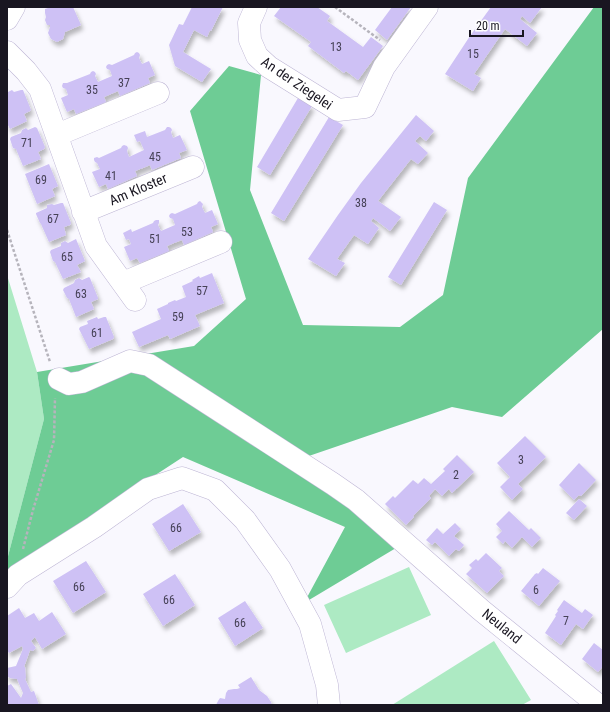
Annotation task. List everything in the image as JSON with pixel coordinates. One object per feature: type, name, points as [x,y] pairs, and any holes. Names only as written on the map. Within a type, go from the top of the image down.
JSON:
[{"type":"street","points":[[7,19],[14,7]]},
{"type":"street","name":"An der Ziegelei","points":[[256,7],[249,23],[250,40],[257,56],[269,67],[338,110],[365,107],[384,67],[396,51]]},
{"type":"street","points":[[396,51],[427,7]]},
{"type":"street","points":[[7,52],[26,70],[40,89],[96,246],[135,300]]},
{"type":"street","points":[[57,135],[158,93]]},
{"type":"street","name":"Am Kloster","points":[[83,212],[193,167]]},
{"type":"street","points":[[123,283],[221,242]]},
{"type":"street","name":"Neuland","points":[[59,378],[69,384],[82,382],[130,361],[149,365],[356,500],[481,610],[598,705]]},
{"type":"street","points":[[13,581],[148,489],[182,478],[216,490],[245,520],[280,569],[310,624],[327,684],[329,705]]},
{"type":"path","points":[[335,7],[396,51]]},
{"type":"path","points":[[7,230],[51,364],[59,378],[55,390],[54,440],[32,510],[22,553],[13,581]]},
{"type":"green space","points":[[594,7],[603,7],[603,329],[502,417],[452,407],[303,458],[401,545],[304,603],[345,527],[183,457],[7,572],[7,560],[44,419],[37,372],[194,346],[246,299],[190,111],[229,66],[261,75],[250,190],[303,325],[400,327],[443,295],[468,178]]},
{"type":"green space","points":[[7,275],[37,372],[44,419],[7,560]]},
{"type":"green space","points":[[409,567],[431,615],[346,653],[324,605]]},
{"type":"green space","points":[[494,641],[531,700],[522,705],[392,705]]},
{"type":"building","points":[[51,7],[73,7],[81,25],[65,32],[63,39],[57,42],[51,39],[48,33],[50,25],[47,25],[45,20],[45,9]]},
{"type":"building","points":[[192,7],[223,7],[207,37],[194,30],[183,52],[211,69],[202,82],[175,66],[169,45],[179,24],[183,25]]},
{"type":"building","points":[[281,7],[317,7],[330,16],[327,21],[363,47],[371,37],[383,46],[358,80],[346,71],[344,73],[308,46],[311,42],[274,16]]},
{"type":"building","points":[[392,7],[411,7],[387,40],[375,30]]},
{"type":"building","points":[[491,7],[542,7],[530,23],[522,16],[520,19],[537,33],[527,46],[505,29],[474,74],[481,78],[473,91],[445,74]]},
{"type":"building","points":[[137,52],[140,55],[139,58],[142,64],[149,61],[155,75],[148,78],[150,83],[120,96],[118,91],[104,97],[106,102],[76,114],[74,109],[67,112],[61,98],[68,95],[66,89],[62,86],[63,83],[67,83],[90,74],[93,71],[96,74],[95,76],[98,82],[112,76],[110,70],[106,67],[107,65],[112,65],[134,55]]},
{"type":"building","points":[[12,90],[14,92],[23,90],[31,110],[24,114],[27,121],[10,129],[7,123],[7,96],[8,92]]},
{"type":"building","points":[[298,98],[312,106],[270,175],[257,167]]},
{"type":"building","points":[[416,115],[434,131],[426,141],[420,136],[415,141],[428,153],[418,164],[411,159],[378,201],[401,217],[390,231],[373,218],[371,221],[379,228],[368,244],[354,235],[337,259],[345,263],[336,276],[308,259],[361,183]]},
{"type":"building","points":[[329,117],[343,125],[284,221],[271,213]]},
{"type":"building","points":[[35,127],[37,128],[45,147],[38,152],[41,159],[23,166],[16,149],[13,148],[10,139],[11,137],[21,133],[22,130],[26,128],[28,130]]},
{"type":"building","points":[[167,127],[171,128],[173,138],[180,135],[187,150],[179,153],[181,158],[152,170],[150,165],[135,171],[137,176],[108,189],[106,184],[99,187],[92,172],[100,169],[94,158],[99,158],[121,148],[124,145],[128,148],[127,151],[129,157],[144,150],[140,141],[137,142],[134,135],[145,131],[147,137],[165,130]]},
{"type":"building","points":[[49,164],[58,186],[52,189],[55,196],[37,204],[25,174]]},
{"type":"building","points":[[200,201],[203,204],[202,207],[205,213],[212,210],[218,224],[211,227],[213,232],[184,245],[182,240],[174,243],[167,246],[169,251],[140,263],[137,258],[130,261],[124,247],[131,244],[129,239],[126,240],[123,233],[131,229],[132,232],[153,223],[156,220],[159,220],[158,225],[161,231],[175,225],[173,219],[169,216],[170,214],[175,214],[197,204]]},
{"type":"building","points":[[434,202],[447,210],[401,285],[388,277]]},
{"type":"building","points":[[63,203],[71,223],[70,225],[64,227],[66,235],[49,242],[36,213],[47,208],[47,205]]},
{"type":"building","points":[[76,239],[85,261],[77,265],[81,272],[63,279],[55,262],[53,261],[50,252],[51,250],[61,246],[61,243],[65,241],[68,243]]},
{"type":"building","points":[[212,273],[224,303],[195,315],[200,326],[170,339],[168,335],[139,347],[132,332],[161,319],[157,309],[175,300],[176,301],[186,297],[182,286],[193,281],[192,280],[199,276],[200,278]]},
{"type":"building","points":[[89,277],[98,299],[91,302],[94,309],[76,317],[69,299],[63,290],[79,278],[82,280]]},
{"type":"building","points":[[97,317],[98,319],[106,317],[114,337],[113,339],[89,349],[79,329],[80,327],[88,324],[87,321]]},
{"type":"building","points":[[525,436],[546,457],[518,484],[523,489],[512,500],[500,487],[510,477],[497,463]]},
{"type":"building","points":[[457,455],[474,472],[452,493],[449,489],[442,496],[435,489],[429,496],[431,498],[406,525],[385,504],[393,496],[395,498],[413,480],[418,484],[424,478],[431,484],[445,471],[443,469]]},
{"type":"building","points":[[579,463],[596,480],[581,496],[579,495],[574,500],[559,485]]},
{"type":"building","points":[[579,499],[587,506],[574,520],[566,513]]},
{"type":"building","points":[[183,504],[201,532],[169,551],[152,524]]},
{"type":"building","points":[[509,511],[529,530],[531,528],[541,538],[532,547],[522,537],[512,548],[505,541],[503,544],[496,537],[502,531],[496,524]]},
{"type":"building","points":[[455,523],[461,529],[454,536],[464,545],[459,551],[456,549],[449,556],[435,542],[432,545],[426,540],[437,528],[443,534]]},
{"type":"building","points":[[486,553],[502,568],[499,571],[504,576],[487,593],[466,574],[472,568],[469,565],[476,559],[478,561]]},
{"type":"building","points":[[86,561],[106,592],[73,613],[53,581]]},
{"type":"building","points":[[543,568],[560,581],[539,606],[521,591],[535,574],[538,574]]},
{"type":"building","points":[[175,574],[195,605],[163,626],[143,594]]},
{"type":"building","points":[[564,600],[582,613],[585,609],[593,615],[583,629],[576,624],[561,645],[545,633]]},
{"type":"building","points":[[245,601],[263,628],[235,646],[218,618]]},
{"type":"building","points":[[19,608],[25,618],[34,613],[39,621],[52,612],[66,634],[42,649],[35,637],[31,641],[36,648],[33,651],[30,650],[24,667],[25,679],[31,692],[34,691],[39,705],[7,705],[7,686],[11,684],[21,698],[23,693],[17,679],[7,676],[7,668],[16,666],[23,649],[22,646],[9,653],[7,650],[7,616]]},
{"type":"building","points":[[594,643],[603,650],[603,666],[598,672],[582,659]]},
{"type":"building","points":[[251,677],[259,690],[267,696],[272,705],[216,705],[220,698],[225,699],[228,690],[240,688],[238,685]]}]
